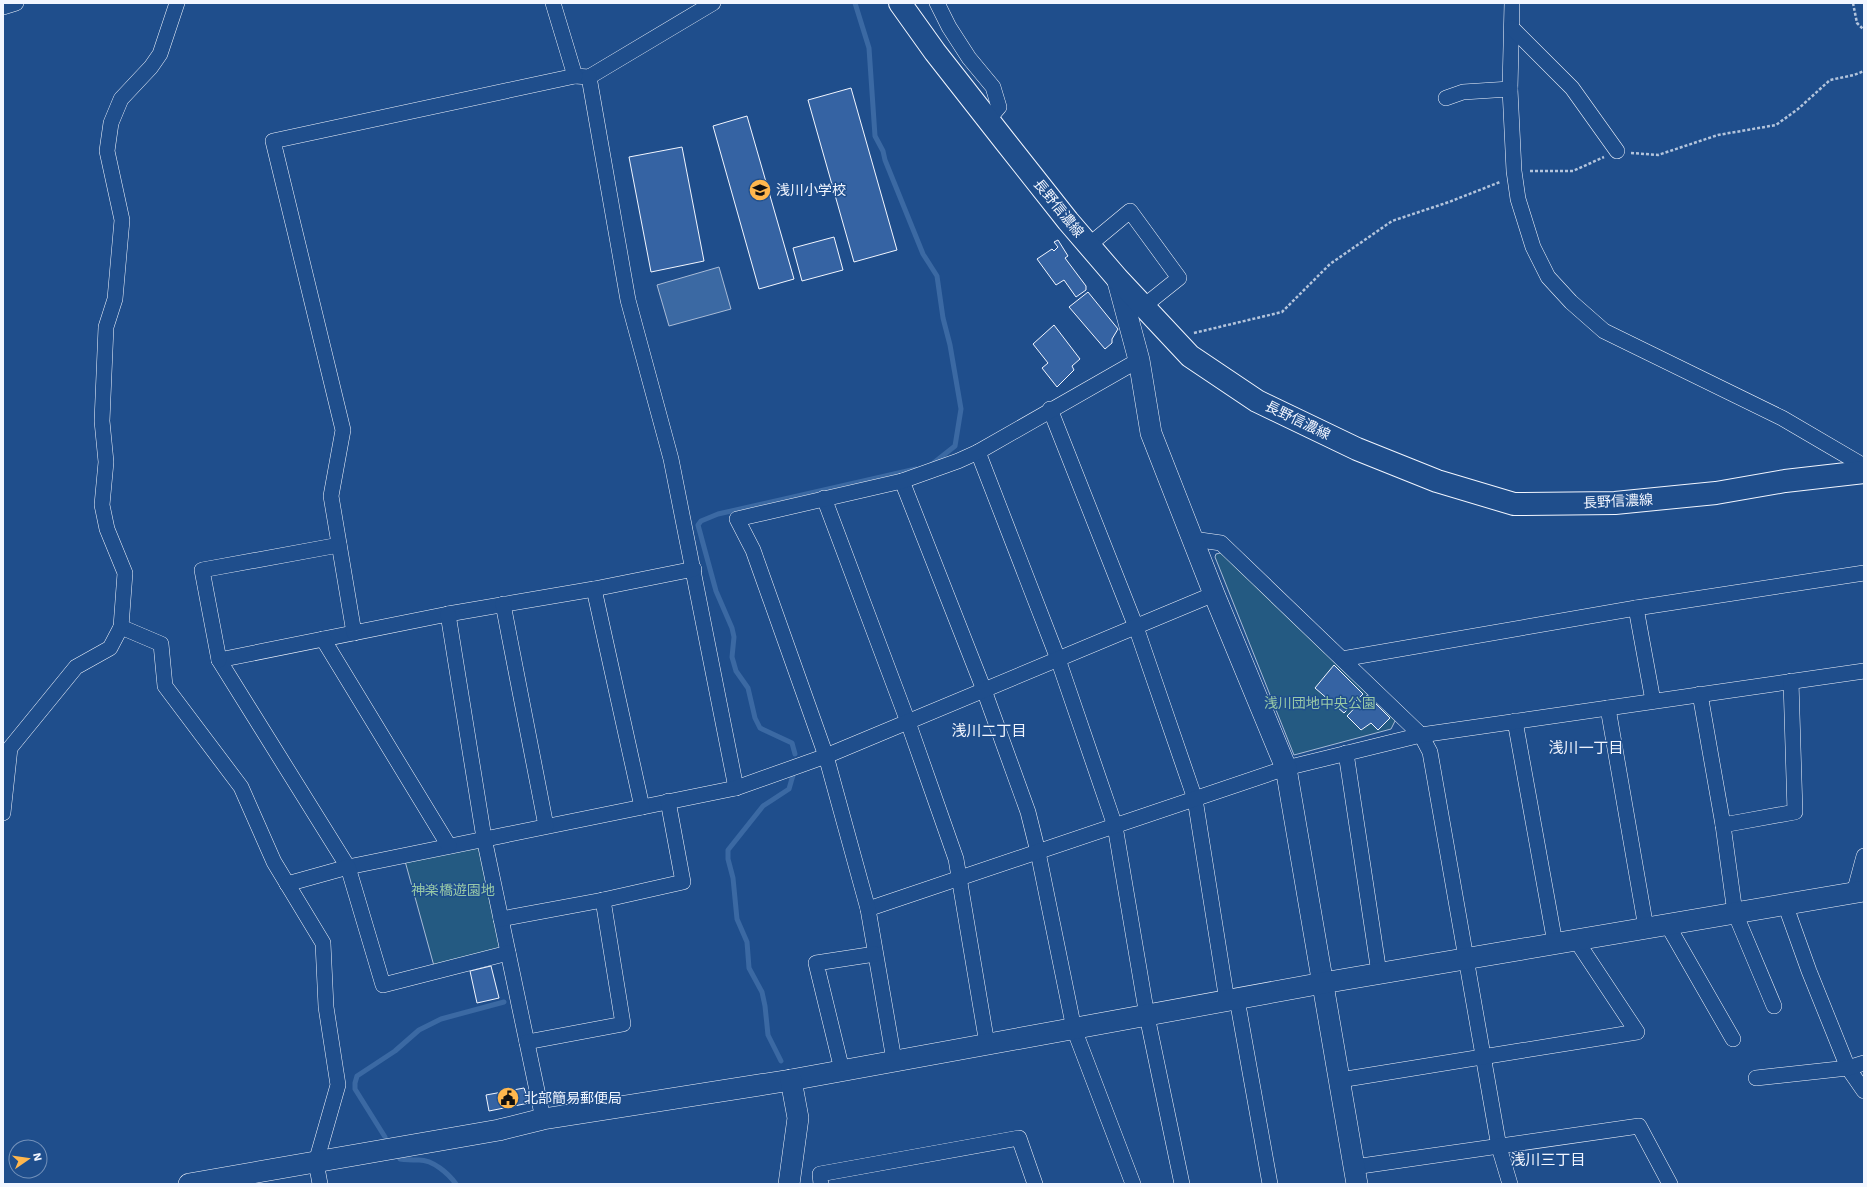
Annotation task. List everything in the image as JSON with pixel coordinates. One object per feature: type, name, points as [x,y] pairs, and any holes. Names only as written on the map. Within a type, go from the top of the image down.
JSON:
[{"type":"main road","name":"長野信濃線","points":[[900,3],[935,52],[988,120],[1117,278],[1190,356],[1257,401],[1357,448],[1437,481],[1514,504],[1615,503],[1716,493],[1785,481],[1864,472]]},
{"type":"street","points":[[3,7],[16,3]]},
{"type":"street","points":[[3,813],[10,748],[76,667],[110,648],[121,628],[125,573],[107,529],[102,505],[106,462],[102,421],[106,327],[115,299],[122,220],[107,151],[111,123],[120,99],[151,67],[160,54],[177,3]]},
{"type":"street","points":[[553,3],[582,77],[628,300],[671,459],[694,569],[736,788]]},
{"type":"street","points":[[354,633],[330,496],[343,430],[273,141],[582,77],[713,3]]},
{"type":"street","points":[[937,3],[949,27],[969,58],[993,87],[999,107],[988,120]]},
{"type":"street","points":[[1512,3],[1510,89],[1514,171],[1518,199],[1532,247],[1548,277],[1571,302],[1604,331],[1782,418],[1864,466]]},
{"type":"street","points":[[1512,28],[1572,88],[1617,151]]},
{"type":"street","points":[[1446,98],[1463,92],[1510,89]]},
{"type":"street","points":[[1089,245],[1130,211],[1179,278],[1144,306]]},
{"type":"street","points":[[1117,278],[1139,360],[1151,432],[1214,594],[1286,768],[1356,1176],[1499,1147],[1639,1126],[1670,1184]]},
{"type":"street","points":[[894,1060],[868,910],[826,756],[753,550],[737,519],[902,481],[958,461],[978,452],[1050,409],[1139,360]]},
{"type":"street","points":[[1050,409],[1136,627],[1195,799],[1232,1000],[1270,1184]]},
{"type":"street","points":[[978,452],[1058,659],[1115,826],[1147,1016],[1182,1184]]},
{"type":"street","points":[[902,481],[984,690],[1028,812],[1038,852],[1074,1029],[1133,1184]]},
{"type":"street","points":[[824,498],[908,722],[956,859],[958,879],[987,1044]]},
{"type":"street","points":[[1193,539],[1221,543],[1420,735],[1430,752],[1499,1147],[1510,1184]]},
{"type":"street","points":[[339,545],[202,570],[219,660],[348,867],[383,985],[508,953]]},
{"type":"street","points":[[219,660],[448,614],[594,589],[694,569]]},
{"type":"street","points":[[1342,659],[1636,608],[1864,574]]},
{"type":"street","points":[[594,589],[642,806]]},
{"type":"street","points":[[288,884],[348,867],[484,838],[736,788],[826,756],[1214,594]]},
{"type":"street","points":[[503,604],[546,826]]},
{"type":"street","points":[[1636,608],[1653,701]]},
{"type":"street","points":[[448,614],[484,838],[543,1119]]},
{"type":"street","points":[[121,628],[161,644],[165,686],[241,787],[274,862],[323,943],[326,1007],[338,1085],[316,1162],[320,1184]]},
{"type":"street","points":[[323,639],[449,846]]},
{"type":"street","points":[[868,910],[1286,768],[1420,735],[1864,671]]},
{"type":"street","points":[[1723,825],[1795,812],[1791,681]]},
{"type":"street","points":[[1700,694],[1723,825],[1735,913],[1774,1006]]},
{"type":"street","points":[[1608,708],[1646,928]]},
{"type":"street","points":[[1515,721],[1555,943]]},
{"type":"street","points":[[1346,753],[1379,973]]},
{"type":"street","points":[[501,919],[604,900],[683,882],[668,801]]},
{"type":"street","points":[[189,1184],[499,1130],[543,1119],[791,1080],[894,1060],[1147,1016],[1379,973],[1859,892],[1864,856]]},
{"type":"street","points":[[527,1042],[623,1024],[604,900]]},
{"type":"street","points":[[1785,904],[1809,971],[1848,1068],[1864,1091]]},
{"type":"street","points":[[1667,924],[1733,1040]]},
{"type":"street","points":[[1340,1080],[1637,1032],[1576,940]]},
{"type":"street","points":[[842,1070],[816,963],[875,954]]},
{"type":"street","points":[[1756,1078],[1848,1068],[1864,1063]]},
{"type":"street","points":[[789,1184],[798,1118],[791,1080]]},
{"type":"street","points":[[821,1184],[820,1174],[1019,1138],[1035,1184]]},
{"type":"path","points":[[1853,3],[1857,23],[1864,30]]},
{"type":"path","points":[[1172,336],[1213,329],[1282,312],[1330,264],[1392,221],[1441,205],[1497,183],[1514,171],[1573,171],[1617,151],[1658,156],[1718,135],[1776,125],[1798,109],[1816,91],[1830,80],[1854,75],[1864,71]]},
{"type":"green space","name":"浅川団地中央公園","points":[[1224,552],[1396,719],[1391,729],[1294,755],[1215,557],[1216,554]]},
{"type":"green space","name":"神楽橋遊園地","points":[[481,843],[505,949],[434,966],[405,861]]},
{"type":"shaded area","points":[[719,267],[731,309],[669,326],[657,285]]},
{"type":"building","points":[[851,88],[897,250],[854,262],[808,100]]},
{"type":"building","points":[[747,116],[794,279],[759,289],[713,126]]},
{"type":"building","points":[[682,147],[704,261],[651,272],[629,157]]},
{"type":"building","points":[[834,237],[843,270],[802,281],[793,248]]},
{"type":"building","points":[[1058,240],[1068,256],[1065,258],[1086,286],[1086,290],[1076,297],[1064,280],[1056,285],[1037,259],[1052,249],[1054,251],[1058,247],[1054,242]]},
{"type":"building","points":[[1088,292],[1118,329],[1112,339],[1112,343],[1105,349],[1069,307]]},
{"type":"building","points":[[1054,325],[1080,359],[1072,366],[1074,370],[1057,387],[1042,368],[1048,363],[1033,344]]},
{"type":"building","points":[[1334,665],[1363,694],[1344,713],[1315,688]]},
{"type":"building","points":[[1367,695],[1390,718],[1378,730],[1371,723],[1361,730],[1347,716]]},
{"type":"building","points":[[491,966],[499,998],[477,1003],[470,971]]},
{"type":"building","points":[[524,1088],[529,1103],[489,1111],[486,1095]]},
{"type":"waterway","points":[[855,3],[869,48],[875,136],[883,151],[885,160],[923,254],[937,276],[943,318],[950,345],[961,409],[955,446],[931,465]]},
{"type":"waterway","points":[[795,754],[792,743],[760,728],[755,718],[748,688],[736,671],[732,657],[734,637],[732,628],[716,591],[698,525],[701,521],[718,514],[916,469]]},
{"type":"waterway","points":[[781,1061],[768,1035],[762,992],[749,968],[747,942],[737,919],[733,878],[728,859],[728,850],[763,806],[789,789],[793,775]]},
{"type":"waterway","points":[[385,1137],[355,1089],[357,1076],[395,1051],[419,1030],[441,1019],[504,1002]]},
{"type":"waterway","points":[[398,1155],[400,1159],[430,1162],[449,1176],[456,1184]]},
{"type":"place","name":"浅川小学校","points":[[760,190]]},
{"type":"place","name":"北部簡易郵便局","points":[[508,1098]]},
{"type":"district","name":"浅川二丁目","points":[[989,731]]},
{"type":"district","name":"浅川一丁目","points":[[1586,748]]},
{"type":"district","name":"浅川三丁目","points":[[1548,1160]]}]
